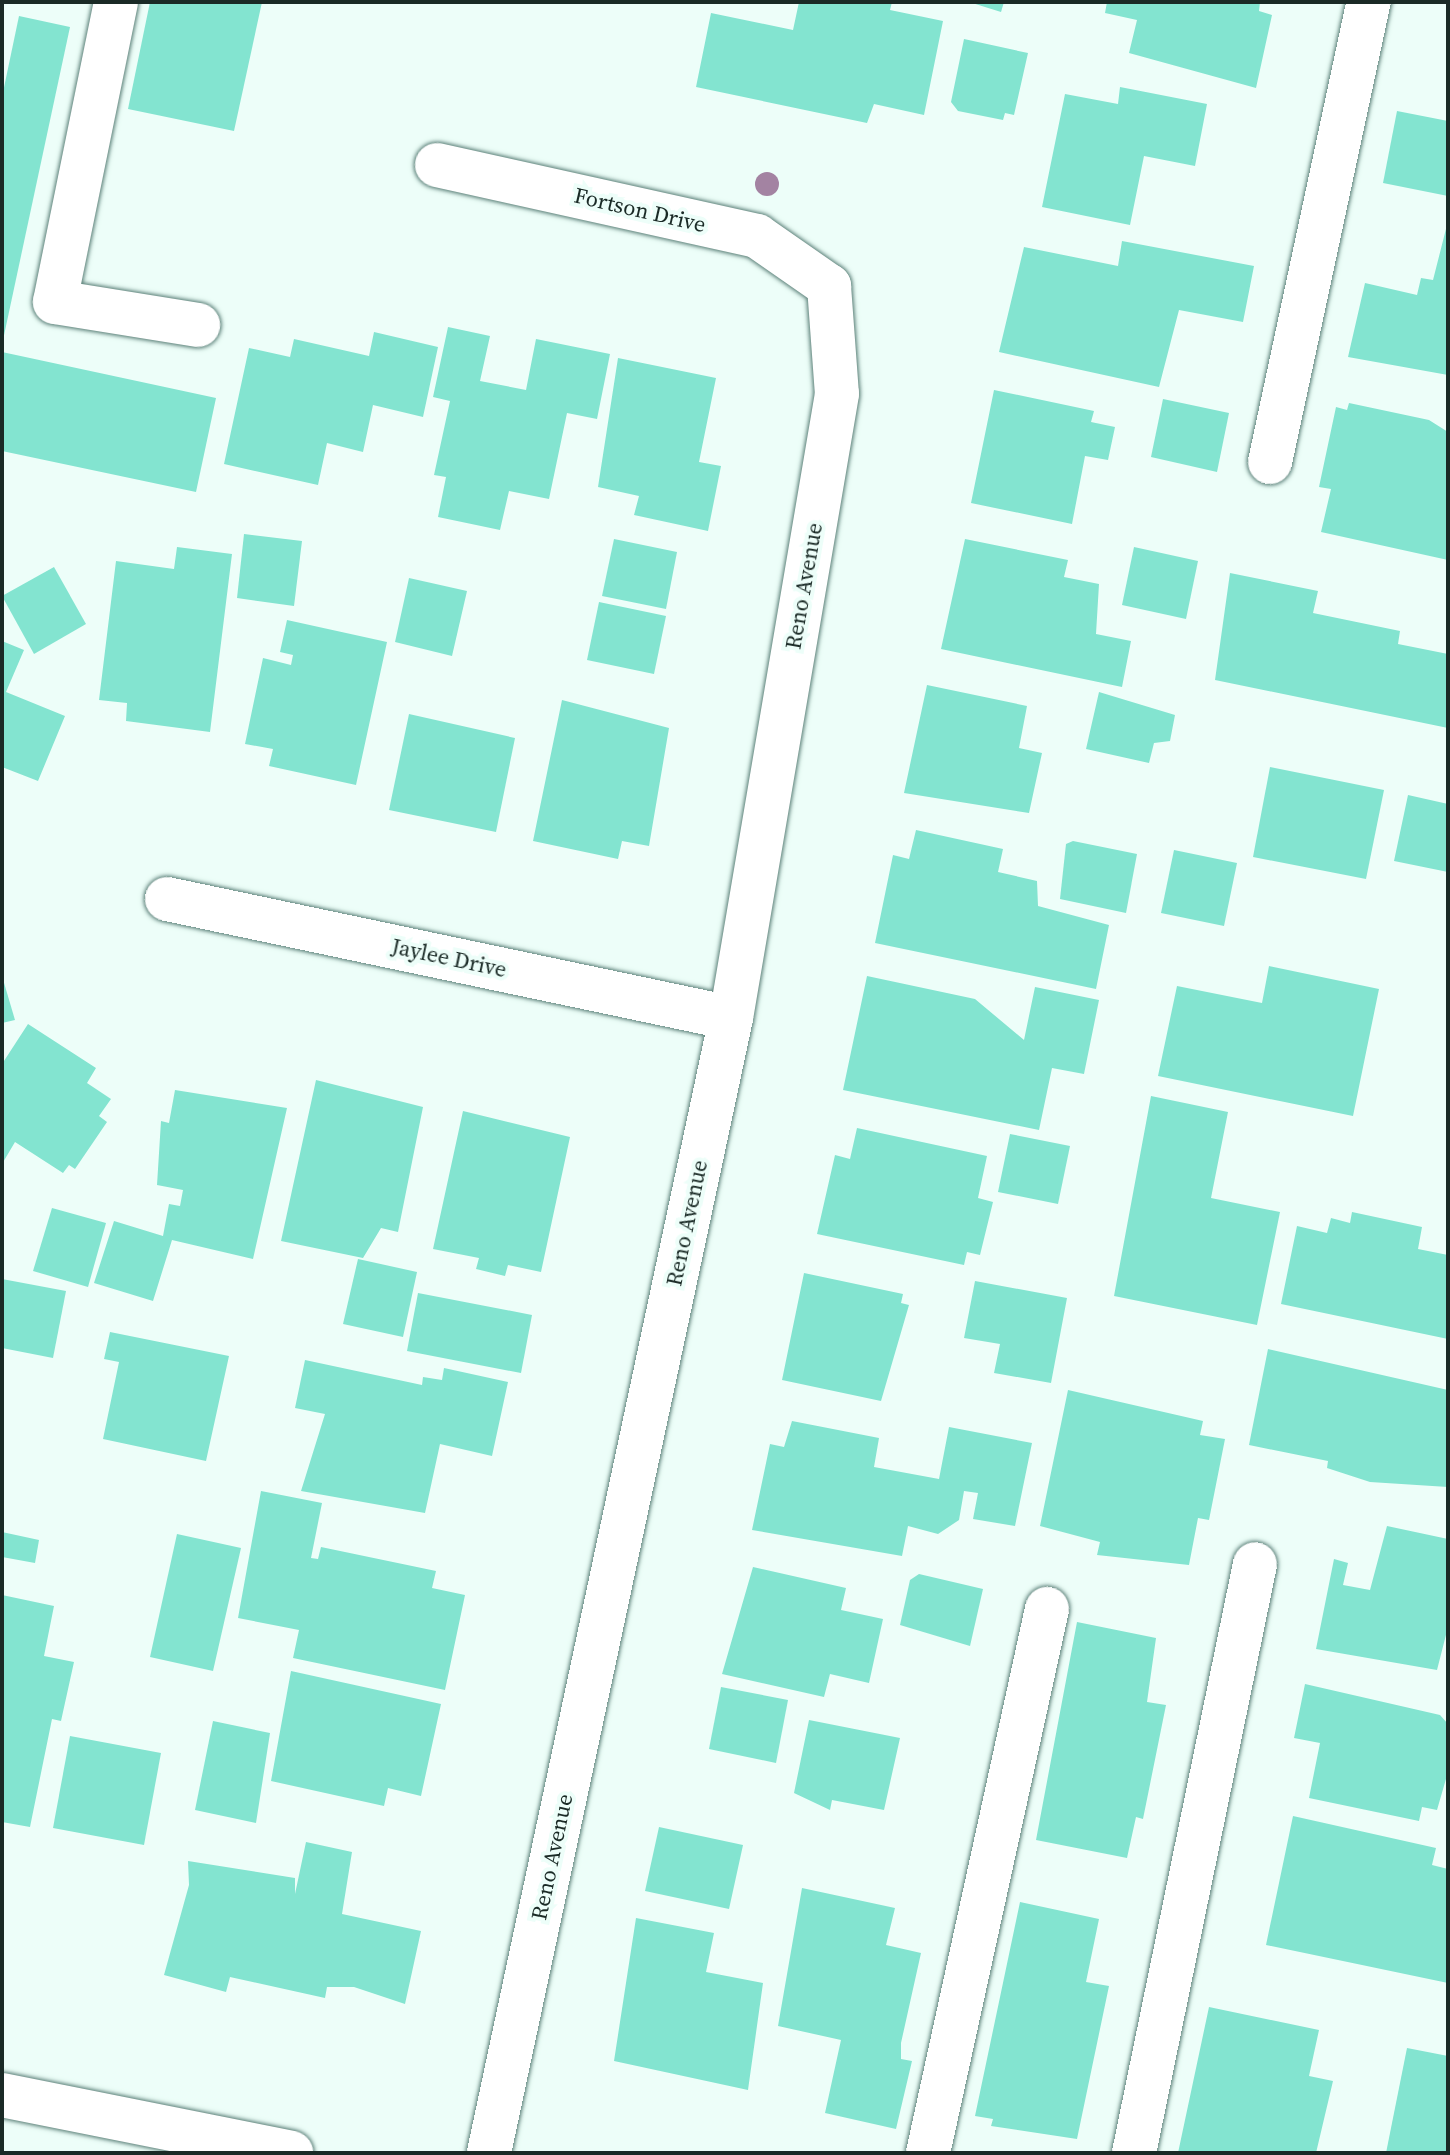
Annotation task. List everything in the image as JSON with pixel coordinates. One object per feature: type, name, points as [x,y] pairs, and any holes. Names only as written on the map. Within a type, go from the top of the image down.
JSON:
[{"type":"street","points":[[116,2],[55,302],[198,325]]},
{"type":"street","points":[[1270,462],[1369,2]]},
{"type":"street","name":"Fortson Drive","points":[[437,165],[757,236],[829,286]]},
{"type":"street","name":"Reno Avenue","points":[[489,2153],[731,1018],[837,394],[829,286]]},
{"type":"street","name":"Jaylee Drive","points":[[167,899],[731,1018]]},
{"type":"street","points":[[1134,2153],[1255,1564]]},
{"type":"street","points":[[928,2153],[1047,1609]]},
{"type":"street","points":[[2,2095],[291,2153]]},
{"type":"building","points":[[150,2],[262,2],[234,131],[128,109]]},
{"type":"building","points":[[799,2],[892,2],[890,10],[943,21],[924,115],[874,104],[867,123],[696,87],[711,13],[793,30]]},
{"type":"building","points":[[969,2],[1004,2],[1001,12]]},
{"type":"building","points":[[1107,2],[1260,2],[1259,11],[1272,15],[1256,88],[1129,53],[1137,20],[1105,13]]},
{"type":"building","points":[[19,16],[70,27],[3,340],[2,97]]},
{"type":"building","points":[[964,39],[1028,53],[1014,115],[1005,113],[1003,120],[958,111],[951,102]]},
{"type":"building","points":[[1120,87],[1207,104],[1195,166],[1144,156],[1130,225],[1042,207],[1065,94],[1118,104]]},
{"type":"building","points":[[1397,111],[1448,121],[1448,196],[1383,183]]},
{"type":"building","points":[[1448,221],[1448,375],[1348,357],[1365,283],[1417,295],[1421,278],[1433,280]]},
{"type":"building","points":[[1122,241],[1254,266],[1243,322],[1179,310],[1159,387],[999,352],[1024,247],[1118,266]]},
{"type":"building","points":[[448,327],[490,336],[480,381],[526,390],[536,339],[610,354],[597,419],[567,413],[549,499],[509,491],[500,530],[438,517],[446,477],[434,475],[450,401],[433,397]]},
{"type":"building","points":[[374,332],[438,347],[423,417],[373,405],[363,452],[327,443],[318,485],[224,464],[249,348],[290,357],[294,339],[369,356]]},
{"type":"building","points":[[2,352],[216,398],[196,492],[2,451]]},
{"type":"building","points":[[618,358],[716,378],[699,462],[721,466],[708,531],[634,515],[639,496],[598,487]]},
{"type":"building","points":[[994,390],[1094,411],[1091,422],[1115,427],[1108,460],[1085,456],[1072,524],[971,503]]},
{"type":"building","points":[[1163,399],[1229,413],[1217,472],[1151,457]]},
{"type":"building","points":[[1349,403],[1429,420],[1448,432],[1448,560],[1321,532],[1331,489],[1319,487],[1336,407],[1347,410]]},
{"type":"building","points":[[244,534],[302,541],[294,606],[237,598]]},
{"type":"building","points":[[614,539],[677,552],[666,609],[602,596]]},
{"type":"building","points":[[965,539],[1068,560],[1064,577],[1099,584],[1096,634],[1131,641],[1122,687],[941,649]]},
{"type":"building","points":[[177,547],[232,554],[210,732],[126,721],[127,703],[99,700],[116,561],[174,569]]},
{"type":"building","points":[[1134,547],[1198,561],[1186,619],[1122,605]]},
{"type":"building","points":[[54,567],[86,624],[34,654],[2,596]]},
{"type":"building","points":[[1230,573],[1318,591],[1313,613],[1400,631],[1398,644],[1448,654],[1448,728],[1215,680]]},
{"type":"building","points":[[409,578],[467,591],[452,656],[395,642]]},
{"type":"building","points":[[599,602],[666,616],[654,674],[587,660]]},
{"type":"building","points":[[287,620],[387,642],[356,785],[269,766],[273,749],[245,744],[263,658],[291,665],[293,655],[280,652]]},
{"type":"building","points":[[2,641],[24,650],[6,692],[65,716],[38,781],[2,767]]},
{"type":"building","points":[[927,685],[1027,706],[1019,748],[1042,753],[1029,813],[904,793]]},
{"type":"building","points":[[1099,692],[1175,715],[1170,741],[1154,743],[1149,763],[1086,749]]},
{"type":"building","points":[[562,700],[669,728],[649,846],[622,841],[618,859],[533,841]]},
{"type":"building","points":[[409,714],[515,738],[496,832],[389,810]]},
{"type":"building","points":[[1270,767],[1384,790],[1366,879],[1253,857]]},
{"type":"building","points":[[1408,795],[1448,804],[1448,872],[1394,861]]},
{"type":"building","points":[[916,830],[1003,849],[998,872],[1037,881],[1038,906],[1109,925],[1096,989],[875,943],[893,855],[909,859]]},
{"type":"building","points":[[1073,841],[1137,854],[1126,913],[1060,899],[1066,844]]},
{"type":"building","points":[[1174,850],[1237,863],[1224,926],[1161,913]]},
{"type":"building","points":[[1269,966],[1379,989],[1353,1116],[1158,1076],[1177,986],[1262,1003]]},
{"type":"building","points":[[2,976],[15,1020],[2,1023]]},
{"type":"building","points":[[867,976],[975,999],[1024,1040],[1035,987],[1099,1000],[1084,1074],[1052,1068],[1039,1130],[843,1090]]},
{"type":"building","points":[[28,1024],[96,1068],[87,1083],[111,1099],[99,1116],[107,1122],[75,1169],[69,1165],[63,1173],[15,1142],[2,1164],[2,1064]]},
{"type":"building","points":[[316,1080],[423,1107],[398,1232],[381,1228],[363,1258],[281,1241]]},
{"type":"building","points":[[175,1090],[287,1108],[253,1259],[172,1240],[153,1301],[94,1283],[114,1221],[163,1236],[169,1204],[180,1206],[183,1190],[157,1185],[161,1121],[169,1123]]},
{"type":"building","points":[[1151,1096],[1228,1112],[1211,1198],[1280,1212],[1257,1325],[1114,1296]]},
{"type":"building","points":[[463,1111],[570,1137],[541,1272],[508,1265],[505,1276],[476,1269],[479,1258],[433,1249]]},
{"type":"building","points":[[857,1128],[987,1156],[978,1198],[993,1202],[980,1255],[967,1252],[964,1265],[817,1234],[835,1155],[850,1159]]},
{"type":"building","points":[[1010,1134],[1070,1146],[1058,1204],[998,1192]]},
{"type":"building","points":[[52,1208],[106,1223],[88,1287],[33,1271]]},
{"type":"building","points":[[1352,1212],[1422,1227],[1418,1249],[1448,1255],[1448,1339],[1281,1304],[1297,1226],[1327,1233],[1331,1218],[1350,1223]]},
{"type":"building","points":[[358,1259],[417,1272],[403,1337],[343,1324]]},
{"type":"building","points":[[804,1273],[903,1294],[901,1303],[909,1305],[881,1401],[782,1380]]},
{"type":"building","points":[[2,1279],[66,1291],[53,1358],[2,1348]]},
{"type":"building","points":[[975,1281],[1067,1298],[1051,1383],[994,1373],[1000,1344],[964,1338]]},
{"type":"building","points":[[418,1293],[532,1315],[521,1373],[407,1351]]},
{"type":"building","points":[[110,1332],[229,1356],[206,1461],[103,1439],[119,1362],[104,1359]]},
{"type":"building","points":[[1268,1349],[1448,1390],[1448,1487],[1370,1482],[1327,1468],[1328,1461],[1249,1445]]},
{"type":"building","points":[[305,1360],[422,1385],[423,1377],[442,1380],[444,1368],[508,1382],[492,1456],[440,1444],[425,1513],[301,1491],[325,1414],[295,1408]]},
{"type":"building","points":[[1068,1390],[1203,1421],[1200,1435],[1225,1439],[1209,1520],[1198,1518],[1189,1565],[1097,1555],[1100,1542],[1040,1526]]},
{"type":"building","points":[[792,1421],[879,1438],[874,1467],[939,1479],[949,1427],[1032,1443],[1015,1526],[973,1519],[978,1493],[964,1491],[959,1520],[938,1534],[908,1526],[902,1556],[752,1530],[770,1444],[784,1447]]},
{"type":"building","points":[[261,1491],[322,1503],[311,1558],[318,1559],[321,1547],[436,1571],[432,1588],[465,1595],[445,1690],[293,1658],[299,1630],[238,1618]]},
{"type":"building","points":[[1387,1526],[1448,1539],[1448,1627],[1437,1670],[1316,1649],[1334,1559],[1348,1563],[1343,1585],[1370,1590]]},
{"type":"building","points":[[2,1532],[39,1540],[35,1563],[2,1557]]},
{"type":"building","points":[[177,1534],[241,1548],[213,1671],[150,1657]]},
{"type":"building","points":[[753,1567],[846,1588],[841,1610],[883,1619],[869,1683],[830,1674],[824,1697],[722,1674]]},
{"type":"building","points":[[919,1574],[983,1589],[970,1646],[900,1625],[910,1580]]},
{"type":"building","points":[[2,1595],[54,1606],[44,1656],[74,1662],[61,1721],[52,1719],[30,1827],[2,1822]]},
{"type":"building","points":[[1077,1622],[1156,1638],[1147,1702],[1166,1705],[1143,1819],[1136,1817],[1127,1858],[1036,1840]]},
{"type":"building","points":[[291,1671],[441,1704],[421,1796],[388,1788],[384,1806],[271,1781]]},
{"type":"building","points":[[1305,1684],[1440,1715],[1448,1724],[1448,1772],[1437,1810],[1422,1807],[1419,1821],[1309,1798],[1320,1743],[1294,1738]]},
{"type":"building","points":[[721,1687],[788,1700],[776,1763],[709,1749]]},
{"type":"building","points":[[809,1720],[900,1738],[884,1810],[832,1800],[830,1810],[794,1793]]},
{"type":"building","points":[[213,1721],[270,1733],[256,1823],[195,1810]]},
{"type":"building","points":[[70,1736],[161,1753],[144,1845],[53,1828]]},
{"type":"building","points":[[1293,1816],[1436,1848],[1432,1865],[1448,1869],[1448,1983],[1266,1945]]},
{"type":"building","points":[[659,1827],[743,1845],[729,1909],[645,1891]]},
{"type":"building","points":[[306,1842],[352,1852],[342,1914],[421,1931],[405,2004],[354,1987],[327,1987],[325,1998],[230,1977],[226,1992],[164,1975],[189,1885],[188,1861],[295,1878],[295,1894]]},
{"type":"building","points":[[802,1888],[895,1908],[886,1945],[921,1953],[901,2043],[901,2059],[912,2061],[896,2129],[825,2113],[841,2040],[778,2026]]},
{"type":"building","points":[[1020,1902],[1099,1919],[1086,1982],[1109,1986],[1077,2139],[991,2126],[993,2119],[975,2116]]},
{"type":"building","points":[[636,1918],[714,1933],[706,1972],[763,1983],[748,2090],[614,2061]]},
{"type":"building","points":[[1209,2007],[1319,2030],[1309,2076],[1333,2081],[1316,2153],[1178,2153]]},
{"type":"building","points":[[1407,2048],[1448,2056],[1448,2153],[1386,2153]]}]
